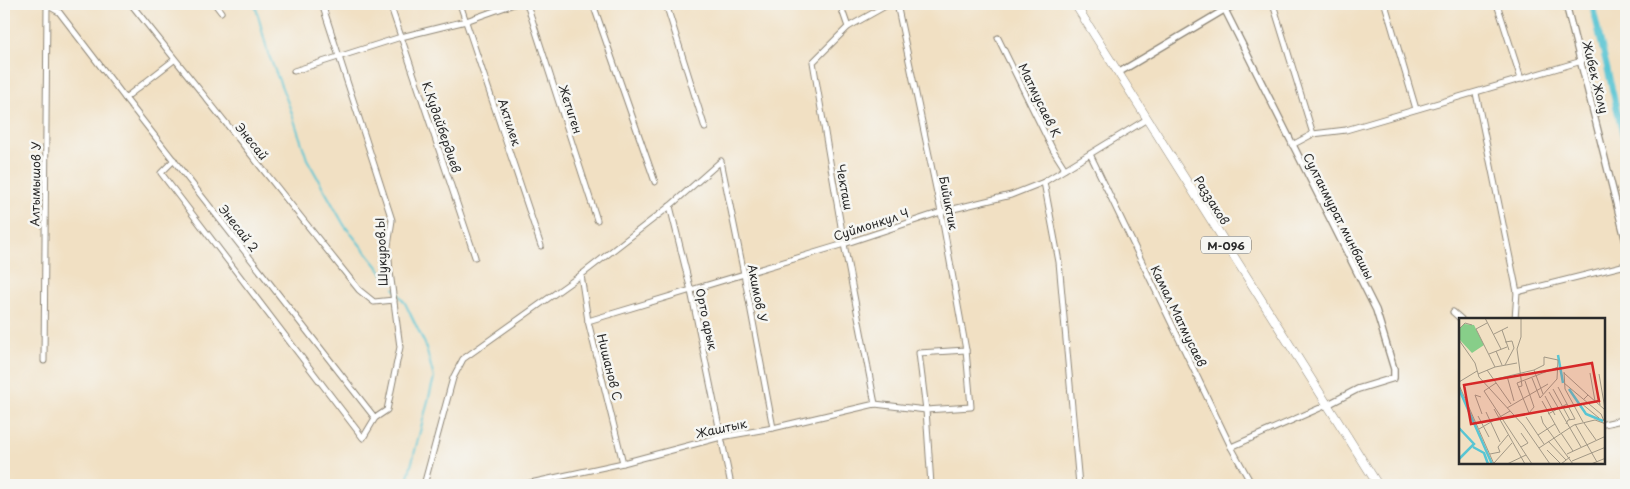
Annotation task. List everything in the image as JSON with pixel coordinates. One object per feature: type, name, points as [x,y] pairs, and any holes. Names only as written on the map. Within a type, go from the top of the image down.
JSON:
[{"type":"main road","name":"Раззаков","points":[[1075,4],[1378,485]]},
{"type":"street","name":"Энесай","points":[[130,4],[359,290],[374,302],[394,300]]},
{"type":"street","points":[[215,4],[221,12]]},
{"type":"street","name":"Шукуров.Ы","points":[[174,160],[161,173],[363,438],[375,418],[387,410],[400,347],[388,246],[392,220],[322,4]]},
{"type":"street","name":"К.Кудайбердиев","points":[[390,4],[475,257]]},
{"type":"street","name":"Актилек","points":[[460,4],[540,246]]},
{"type":"street","points":[[294,71],[400,37],[466,21],[514,4]]},
{"type":"street","name":"Жетиген","points":[[527,4],[597,220]]},
{"type":"street","points":[[593,4],[655,182]]},
{"type":"street","points":[[666,4],[705,128]]},
{"type":"street","points":[[840,4],[848,27],[889,4]]},
{"type":"street","name":"Бийиктик","points":[[897,4],[941,212],[966,350],[971,407]]},
{"type":"street","points":[[1118,73],[1223,7],[1238,4]]},
{"type":"street","points":[[1273,4],[1314,134]]},
{"type":"street","points":[[1385,4],[1416,109]]},
{"type":"street","points":[[1497,4],[1521,79]]},
{"type":"street","name":"Жибек Жолу","points":[[1566,4],[1582,61],[1626,242]]},
{"type":"street","name":"Энесай 2","points":[[46,5],[59,12],[375,418]]},
{"type":"street","name":"Алтымышов У","points":[[44,361],[46,5]]},
{"type":"street","name":"Султанмурат минбашы","points":[[1223,7],[1376,310],[1394,369],[1394,378],[1358,390],[1327,405]]},
{"type":"street","name":"Чекташ","points":[[848,27],[813,62],[844,244],[875,404]]},
{"type":"street","name":"Матмусаев К","points":[[998,38],[1053,150],[1065,169]]},
{"type":"street","points":[[125,98],[174,60]]},
{"type":"street","points":[[1292,146],[1314,134],[1346,130],[1582,61]]},
{"type":"street","points":[[1476,93],[1517,292],[1515,318]]},
{"type":"street","name":"Суймонкул Ч","points":[[588,321],[844,244],[941,212],[1011,195],[1044,182],[1147,119]]},
{"type":"street","name":"Камал Матмусаев","points":[[1090,154],[1231,446],[1252,485]]},
{"type":"street","name":"Акимов У","points":[[670,206],[721,161],[773,428]]},
{"type":"street","points":[[1044,182],[1059,262],[1079,485]]},
{"type":"street","points":[[424,485],[452,378],[463,359],[581,275],[670,206]]},
{"type":"street","name":"Орто арык","points":[[670,206],[691,291],[731,485]]},
{"type":"street","points":[[1517,292],[1626,265]]},
{"type":"street","name":"Нишанов С","points":[[581,275],[588,321],[623,463]]},
{"type":"street","points":[[1453,312],[1460,318]]},
{"type":"street","points":[[931,485],[926,410],[919,353],[966,350]]},
{"type":"street","name":"Жаштык","points":[[521,485],[623,463],[721,437],[773,428],[875,404],[926,410],[971,407]]},
{"type":"street","points":[[1231,446],[1327,405]]},
{"type":"street","points":[[1605,424],[1626,418]]},
{"type":"waterway","points":[[255,4],[268,53],[290,108],[307,159],[344,225],[390,282]]},
{"type":"waterway","points":[[1592,4],[1626,148]]},
{"type":"waterway","points":[[394,288],[405,303],[425,344],[434,378],[406,485]]}]
